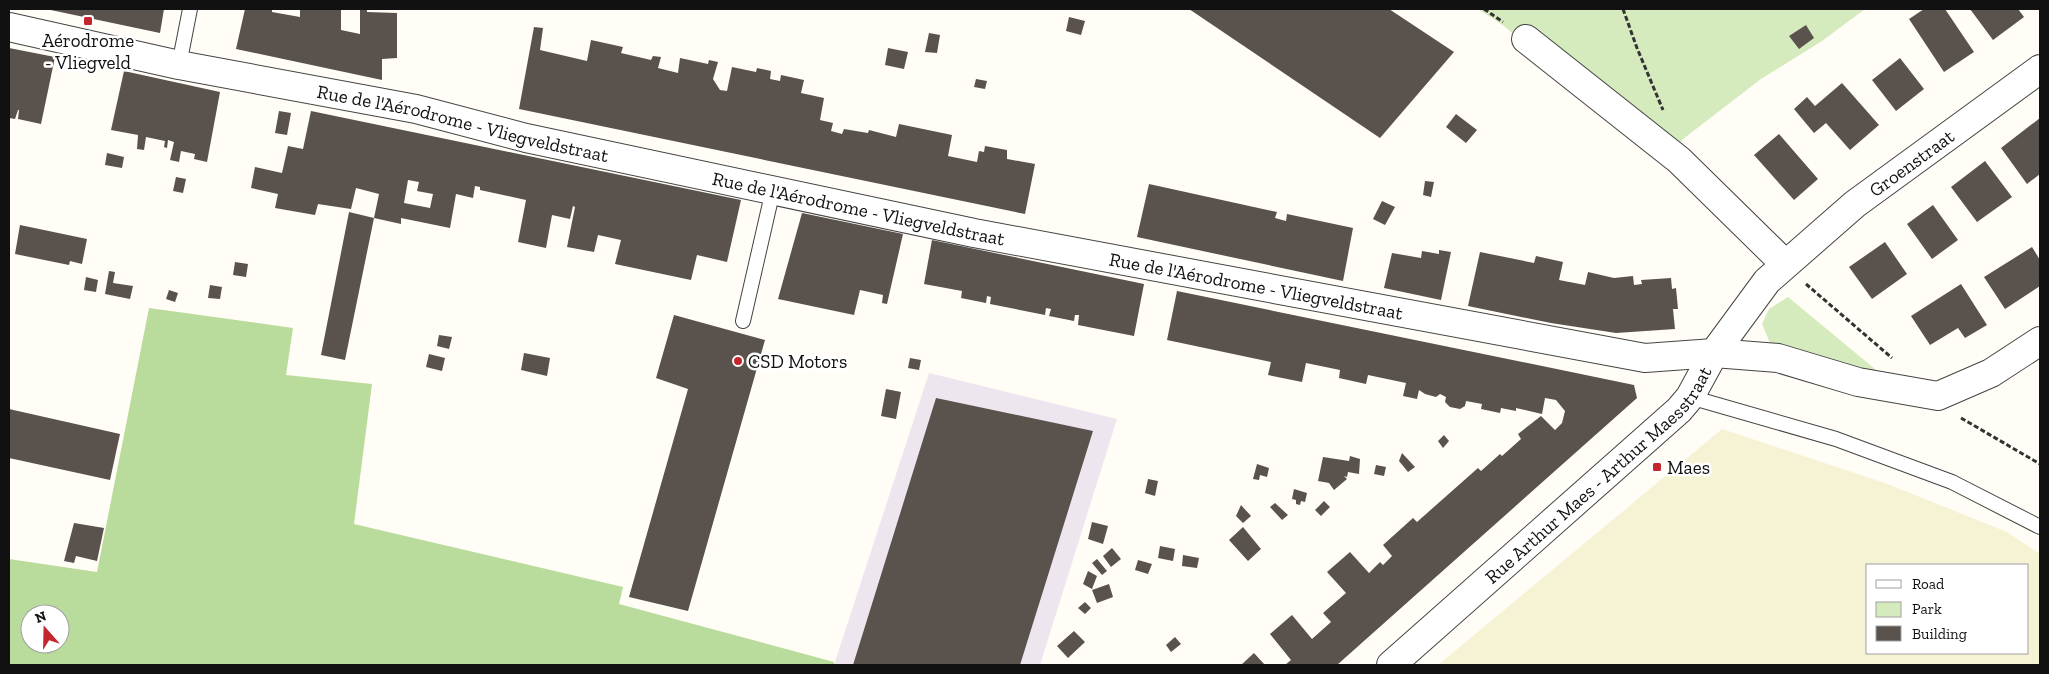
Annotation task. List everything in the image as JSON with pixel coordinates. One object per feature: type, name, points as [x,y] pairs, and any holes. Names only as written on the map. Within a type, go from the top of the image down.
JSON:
[{"type":"street","name":"Rue de l'Aérodrome - Vliegveldstraat","points":[[9,27],[179,65],[416,110],[526,138],[974,233],[1645,358],[1714,353],[1778,358],[1858,382],[1938,396],[1991,373],[2040,341]]},
{"type":"street","points":[[1526,39],[1679,160],[1785,264]]},
{"type":"street","name":"Groenstraat","points":[[1785,264],[1856,204],[2040,69]]},
{"type":"street","name":"Rue Arthur Maes - Arthur Maesstraat","points":[[1391,665],[1680,410],[1690,397],[1714,353],[1767,281],[1785,264]]},
{"type":"lane","points":[[179,65],[190,9]]},
{"type":"lane","points":[[743,321],[773,190]]},
{"type":"lane","points":[[1690,397],[1845,442],[1952,482],[2040,527]]},
{"type":"path","points":[[1623,9],[1636,48],[1666,119]]},
{"type":"path","points":[[2018,452],[2040,464]]},
{"type":"shaded area","points":[[929,373],[1117,419],[1040,665],[834,665]]},
{"type":"shaded area","points":[[1722,429],[1885,483],[2007,532],[2040,554],[2040,665],[1438,665]]},
{"type":"green space","points":[[1478,9],[1865,9],[1822,41],[1761,79],[1683,139],[1676,151],[1541,58],[1504,26]]},
{"type":"green space","points":[[1788,297],[1875,369],[1872,378],[1770,343],[1762,324],[1769,309]]},
{"type":"green space","points":[[149,308],[293,328],[286,375],[372,384],[354,524],[623,587],[619,604],[834,662],[834,665],[9,665],[9,559],[97,572]]},
{"type":"building","points":[[46,9],[164,9],[160,33]]},
{"type":"building","points":[[245,9],[272,9],[272,12],[300,17],[300,9],[341,9],[341,30],[360,34],[360,9],[367,9],[367,12],[397,13],[397,58],[382,59],[382,80],[236,49]]},
{"type":"building","points":[[1189,9],[1389,9],[1454,52],[1380,138]]},
{"type":"building","points":[[1924,9],[1945,9],[1974,52],[1944,72],[1909,19]]},
{"type":"building","points":[[1970,9],[2018,9],[2024,17],[1993,40]]},
{"type":"building","points":[[1069,17],[1085,21],[1081,35],[1066,31]]},
{"type":"building","points":[[1806,25],[1814,38],[1799,49],[1789,36]]},
{"type":"building","points":[[534,27],[543,28],[540,50],[587,61],[591,40],[623,47],[621,53],[651,60],[653,56],[661,57],[658,68],[678,73],[680,58],[708,64],[709,60],[718,62],[713,79],[720,90],[727,91],[732,67],[756,72],[757,68],[771,71],[770,79],[780,81],[781,75],[804,80],[801,93],[824,98],[820,120],[833,123],[831,131],[842,134],[844,129],[868,133],[869,130],[896,137],[899,124],[952,135],[948,156],[977,162],[979,151],[984,152],[985,146],[1007,150],[1007,159],[1035,164],[1025,214],[519,109]]},
{"type":"building","points":[[929,33],[940,35],[937,53],[925,52]]},
{"type":"building","points":[[9,48],[55,57],[41,124],[18,119],[19,110],[15,119],[9,118]]},
{"type":"building","points":[[888,48],[908,52],[904,69],[885,65]]},
{"type":"building","points":[[1900,58],[1924,89],[1896,111],[1872,80]]},
{"type":"building","points":[[124,71],[220,92],[207,162],[194,159],[195,154],[181,151],[179,162],[170,160],[174,142],[168,140],[167,148],[164,147],[165,141],[146,137],[144,150],[137,149],[138,135],[111,130]]},
{"type":"building","points":[[976,79],[987,81],[985,89],[974,87]]},
{"type":"building","points":[[1842,83],[1879,125],[1850,150],[1826,123],[1814,133],[1794,109],[1807,97],[1815,106]]},
{"type":"building","points":[[279,111],[291,113],[287,135],[275,133]]},
{"type":"building","points":[[311,111],[741,200],[727,262],[697,255],[691,280],[615,264],[621,240],[598,235],[594,252],[567,247],[575,207],[573,206],[570,219],[552,215],[546,248],[518,242],[526,200],[480,190],[480,187],[475,186],[473,198],[456,194],[450,228],[401,218],[401,224],[374,218],[379,194],[356,188],[351,209],[318,204],[315,215],[275,208],[278,194],[251,188],[255,167],[282,173],[288,146],[303,149]],"holes":[[[408,180],[419,182],[417,191],[433,194],[430,208],[404,203]]]},
{"type":"building","points":[[1456,114],[1477,130],[1466,143],[1446,127]]},
{"type":"building","points":[[2040,118],[2040,174],[2027,184],[2001,148]]},
{"type":"building","points":[[1779,134],[1818,179],[1794,200],[1754,155]]},
{"type":"building","points":[[107,153],[124,157],[122,168],[105,165]]},
{"type":"building","points":[[1985,161],[2012,197],[1977,222],[1951,187]]},
{"type":"building","points":[[176,177],[186,179],[183,193],[173,191]]},
{"type":"building","points":[[1425,181],[1434,182],[1431,197],[1423,195]]},
{"type":"building","points":[[1149,184],[1277,212],[1275,218],[1286,221],[1287,214],[1353,228],[1343,281],[1137,237]]},
{"type":"building","points":[[1382,201],[1395,207],[1385,225],[1373,219]]},
{"type":"building","points":[[1933,205],[1958,240],[1932,259],[1907,224]]},
{"type":"building","points":[[349,212],[374,218],[345,360],[321,355]]},
{"type":"building","points":[[802,213],[903,234],[887,304],[882,303],[883,295],[860,290],[854,315],[778,299]]},
{"type":"building","points":[[20,225],[87,239],[82,264],[70,261],[69,265],[15,254]]},
{"type":"building","points":[[932,240],[1144,284],[1134,336],[1078,325],[1079,315],[1075,315],[1074,321],[1049,316],[1051,309],[1046,308],[1045,315],[990,304],[991,297],[987,296],[986,303],[961,298],[962,291],[924,284]]},
{"type":"building","points":[[1885,242],[1907,274],[1872,299],[1849,267]]},
{"type":"building","points":[[2032,247],[2040,260],[2040,286],[2005,309],[1984,277]]},
{"type":"building","points":[[1439,250],[1451,252],[1441,300],[1384,288],[1392,253],[1421,258],[1422,251],[1439,254]]},
{"type":"building","points":[[1480,252],[1534,263],[1536,256],[1563,262],[1559,280],[1585,285],[1588,272],[1614,278],[1633,276],[1634,285],[1642,284],[1641,280],[1671,278],[1672,289],[1676,288],[1678,309],[1673,309],[1675,329],[1616,333],[1551,323],[1468,306]]},
{"type":"building","points":[[235,262],[248,264],[246,277],[233,275]]},
{"type":"building","points":[[109,271],[115,272],[113,283],[133,286],[130,299],[105,294]]},
{"type":"building","points":[[86,277],[98,280],[96,292],[84,290]]},
{"type":"building","points":[[1961,284],[1987,325],[1965,338],[1958,328],[1930,345],[1911,316]]},
{"type":"building","points":[[210,285],[222,287],[220,299],[208,298]]},
{"type":"building","points":[[169,290],[178,293],[175,302],[166,299]]},
{"type":"building","points":[[1177,291],[1634,385],[1637,398],[1337,665],[1285,665],[1291,660],[1270,634],[1292,615],[1312,639],[1331,622],[1323,613],[1346,593],[1327,572],[1350,552],[1369,573],[1380,562],[1383,565],[1392,556],[1383,545],[1413,518],[1417,522],[1478,468],[1481,471],[1500,454],[1502,456],[1521,439],[1518,434],[1541,416],[1555,430],[1562,423],[1565,411],[1556,400],[1545,398],[1542,414],[1516,408],[1516,411],[1501,408],[1500,413],[1481,409],[1482,404],[1466,401],[1465,406],[1460,409],[1450,407],[1445,402],[1446,397],[1440,394],[1436,397],[1419,390],[1417,399],[1403,396],[1406,383],[1368,375],[1366,384],[1339,378],[1340,370],[1306,363],[1302,382],[1268,375],[1271,362],[1167,340]]},
{"type":"building","points":[[674,315],[765,340],[688,611],[629,597],[688,389],[656,378]]},
{"type":"building","points":[[439,335],[452,337],[449,349],[437,346]]},
{"type":"building","points":[[524,353],[550,358],[547,376],[521,370]]},
{"type":"building","points":[[429,354],[445,358],[442,371],[426,367]]},
{"type":"building","points":[[910,358],[921,360],[919,370],[908,368]]},
{"type":"building","points":[[886,389],[901,392],[896,419],[881,416]]},
{"type":"building","points":[[936,398],[1093,431],[1020,665],[853,665]]},
{"type":"building","points":[[9,409],[120,434],[110,480],[9,458]]},
{"type":"building","points":[[1444,435],[1449,441],[1443,448],[1438,441]]},
{"type":"building","points":[[1402,453],[1415,467],[1408,472],[1399,461]]},
{"type":"building","points":[[1350,456],[1360,459],[1359,474],[1348,472],[1347,477],[1344,476],[1347,479],[1334,490],[1329,483],[1318,481],[1323,457],[1349,461]]},
{"type":"building","points":[[1257,464],[1269,468],[1267,477],[1260,475],[1259,480],[1253,479]]},
{"type":"building","points":[[1376,465],[1386,467],[1384,476],[1374,474]]},
{"type":"building","points":[[1148,479],[1158,481],[1155,496],[1145,493]]},
{"type":"building","points":[[1294,489],[1307,493],[1305,502],[1301,501],[1300,505],[1296,504],[1296,500],[1292,499]]},
{"type":"building","points":[[1324,501],[1330,507],[1321,516],[1315,510]]},
{"type":"building","points":[[1275,503],[1288,515],[1282,520],[1270,507]]},
{"type":"building","points":[[1241,505],[1251,516],[1243,523],[1236,516]]},
{"type":"building","points":[[1092,522],[1108,526],[1103,544],[1088,539]]},
{"type":"building","points":[[74,523],[104,528],[97,561],[76,556],[74,563],[64,561]]},
{"type":"building","points":[[1243,527],[1261,549],[1248,561],[1229,540]]},
{"type":"building","points":[[1160,546],[1175,549],[1173,561],[1158,558]]},
{"type":"building","points":[[1112,548],[1121,559],[1111,567],[1103,556]]},
{"type":"building","points":[[1183,555],[1199,558],[1197,568],[1182,566]]},
{"type":"building","points":[[1097,559],[1107,571],[1102,575],[1092,563]]},
{"type":"building","points":[[1138,560],[1152,564],[1148,574],[1135,570]]},
{"type":"building","points":[[1088,571],[1097,576],[1092,589],[1083,584]]},
{"type":"building","points":[[1109,584],[1113,597],[1097,603],[1092,590]]},
{"type":"building","points":[[1085,602],[1091,608],[1085,614],[1078,608]]},
{"type":"building","points":[[1074,631],[1085,642],[1068,658],[1057,646]]},
{"type":"building","points":[[1175,637],[1181,644],[1171,652],[1166,645]]},
{"type":"building","points":[[1254,653],[1265,665],[1241,665]]},
{"type":"place","name":"Aérodrome - Vliegveld","points":[[88,21]]},
{"type":"place","name":"CSD Motors","points":[[738,361]]},
{"type":"place","name":"Maes","points":[[1657,467]]}]
